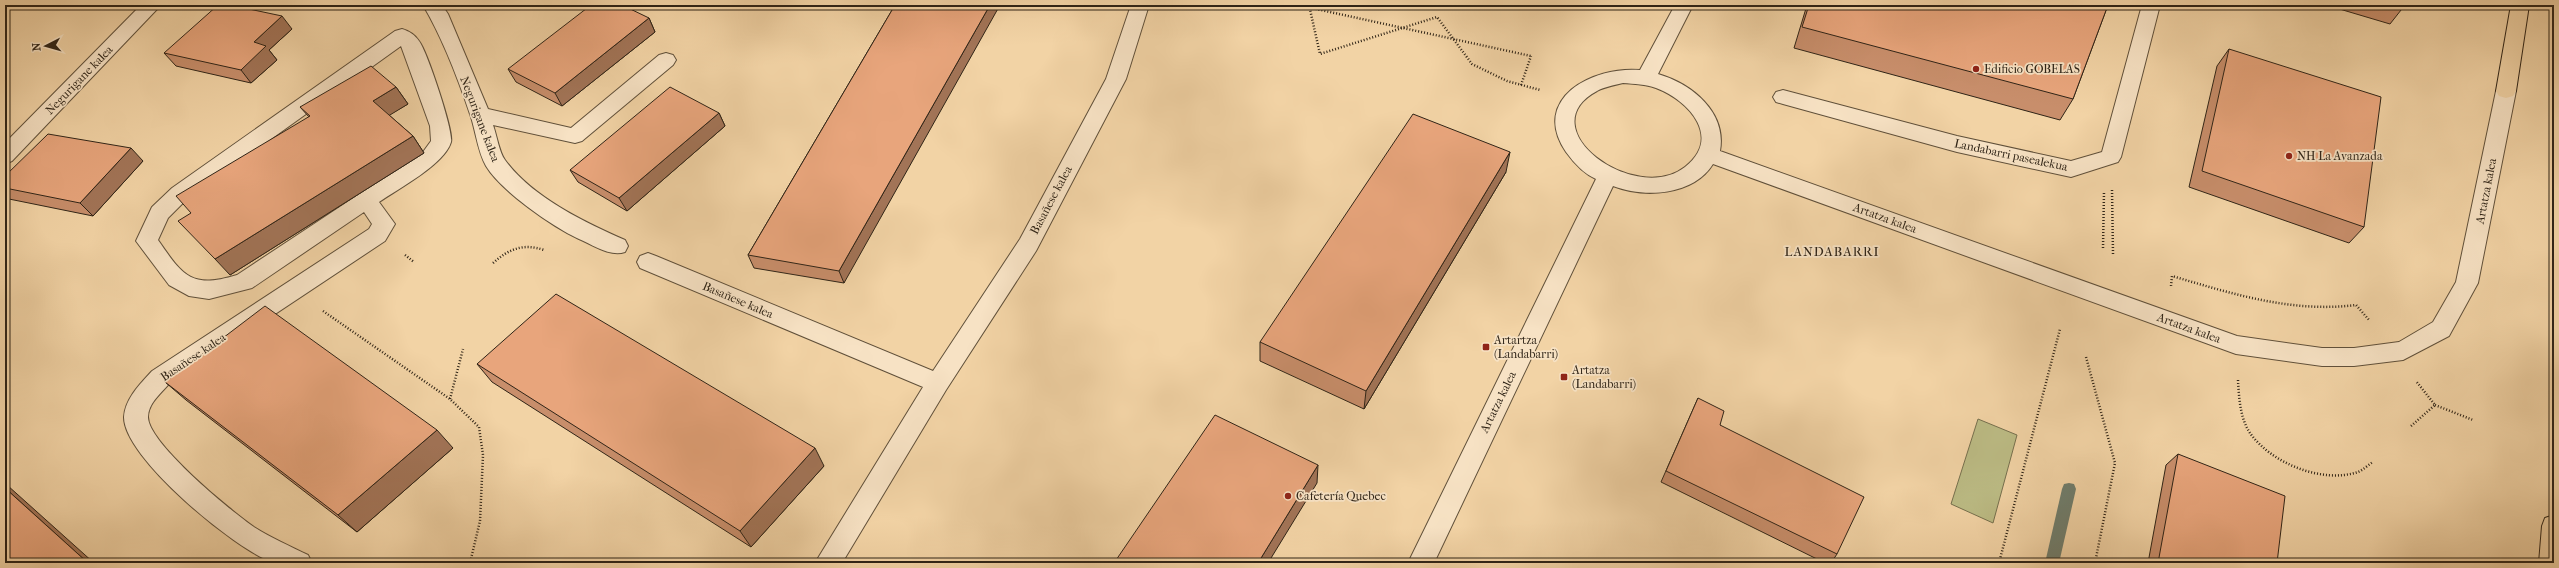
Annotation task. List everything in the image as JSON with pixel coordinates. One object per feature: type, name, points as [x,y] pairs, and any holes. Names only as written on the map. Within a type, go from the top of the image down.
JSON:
[{"type":"highway","points":[[2506,91],[2520,5]]},
{"type":"highway","points":[[2552,563],[2554,526]]},
{"type":"street","name":"Negurigane kalea","points":[[5,156],[152,5]]},
{"type":"street","name":"Negurigane kalea","points":[[432,5],[441,19],[480,115],[495,163],[522,191],[574,227],[617,246]]},
{"type":"street","name":"Basañese kalea","points":[[828,563],[938,383],[1028,245],[1116,79],[1140,5]]},
{"type":"street","points":[[1646,78],[1684,5]]},
{"type":"street","points":[[2111,157],[2152,5]]},
{"type":"street","points":[[402,36],[412,45],[440,126],[441,142],[430,157],[367,201],[244,282],[222,290],[204,291],[183,287],[170,275],[147,242],[159,213],[179,194],[402,36]]},
{"type":"street","points":[[480,115],[575,136],[666,60]]},
{"type":"street","points":[[1623,76],[1646,78],[1667,84],[1686,95],[1701,108],[1710,124],[1713,140],[1710,155],[1696,171],[1686,178],[1669,184],[1641,185],[1607,177],[1586,165],[1572,149],[1564,131],[1564,120],[1572,98],[1585,87],[1603,79],[1623,76]]},
{"type":"street","name":"Artatza kalea","points":[[1710,155],[2236,345],[2322,357],[2354,357],[2403,351],[2441,329],[2467,283],[2506,91]]},
{"type":"street","name":"Landabarri pasealekua","points":[[1783,96],[1957,144],[2071,169],[2111,157]]},
{"type":"street","name":"Artatza kalea","points":[[1421,563],[1607,177]]},
{"type":"street","name":"Basañese kalea","points":[[299,563],[240,531],[192,492],[151,447],[137,425],[138,402],[160,378],[377,235],[384,224],[367,201]]},
{"type":"street","name":"Basañese kalea","points":[[648,262],[938,383]]},
{"type":"path","points":[[1298,5],[1531,56],[1521,85]]},
{"type":"path","points":[[1309,5],[1320,54],[1438,17],[1472,64],[1507,81],[1572,98]]},
{"type":"path","points":[[2111,157],[2113,254]]},
{"type":"path","points":[[2103,248],[2104,192]]},
{"type":"path","points":[[493,263],[510,248],[531,245],[540,248]]},
{"type":"path","points":[[2166,320],[2172,276],[2247,297],[2315,309],[2338,309],[2356,305],[2371,322]]},
{"type":"path","points":[[292,291],[450,399],[479,427],[483,455],[480,521],[470,563]]},
{"type":"path","points":[[1999,563],[2060,329]]},
{"type":"path","points":[[2236,345],[2240,405],[2244,421],[2251,434],[2267,450],[2297,467],[2322,475],[2358,472],[2373,462]]},
{"type":"path","points":[[450,399],[463,349]]},
{"type":"path","points":[[2086,358],[2115,463],[2095,563]]},
{"type":"path","points":[[2411,375],[2435,405],[2473,420]]},
{"type":"path","points":[[2411,426],[2435,405]]},
{"type":"green space","points":[[1978,419],[2017,435],[1993,523],[1951,504]]},
{"type":"building","points":[[218,5],[230,5],[282,16],[254,42],[266,46],[241,70],[164,53]]},
{"type":"building","points":[[591,5],[622,5],[649,18],[555,93],[508,69]]},
{"type":"building","points":[[895,5],[990,5],[839,271],[748,255]]},
{"type":"building","name":"Edificio GOBELAS","points":[[1809,5],[2108,5],[2073,99],[1802,27]]},
{"type":"building","points":[[2229,49],[2381,97],[2364,227],[2202,171]]},
{"type":"building","points":[[371,66],[396,87],[373,101],[413,136],[215,259],[178,221],[191,213],[176,196],[310,116],[300,107]]},
{"type":"building","points":[[670,87],[719,113],[619,198],[570,170]]},
{"type":"building","points":[[1413,114],[1510,152],[1366,391],[1260,342]]},
{"type":"building","points":[[48,134],[131,148],[80,203],[5,188],[5,176]]},
{"type":"building","points":[[556,294],[815,448],[740,531],[477,364]]},
{"type":"building","points":[[265,306],[437,430],[338,515],[165,382]]},
{"type":"building","points":[[1698,398],[1724,411],[1720,425],[1864,497],[1837,554],[1666,471]]},
{"type":"building","points":[[1215,415],[1318,465],[1258,563],[1114,563]]},
{"type":"building","points":[[2178,454],[2285,496],[2277,563],[2158,563]]},
{"type":"building","points":[[5,488],[88,563],[5,563]]},
{"type":"waterway","points":[[2052,563],[2069,489]]},
{"type":"place","name":"Edificio GOBELAS","points":[[1976,69]]},
{"type":"place","name":"NH La Avanzada","points":[[2289,156]]},
{"type":"place","name":"Artartza (Landabarri)","points":[[1486,347]]},
{"type":"place","name":"Artatza (Landabarri)","points":[[1564,377]]},
{"type":"place","name":"Cafetería Quebec","points":[[1288,496]]},
{"type":"district","name":"LANDABARRI","points":[[1832,251]]}]
